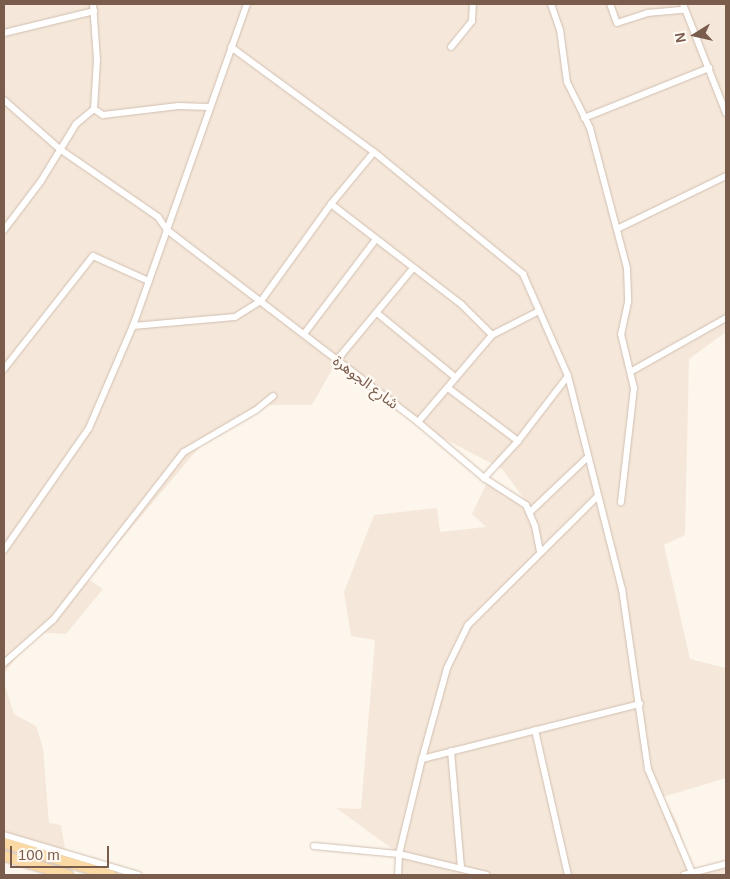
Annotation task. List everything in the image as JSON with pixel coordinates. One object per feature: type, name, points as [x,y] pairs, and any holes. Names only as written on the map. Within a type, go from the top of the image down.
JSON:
[{"type":"main road","points":[[4,843],[111,875]]},
{"type":"main road","points":[[4,856],[68,875]]},
{"type":"street","points":[[4,230],[61,150],[76,124],[94,110],[97,60],[94,4]]},
{"type":"street","points":[[4,550],[6,539],[89,428],[133,326],[168,230],[209,107],[248,4]]},
{"type":"street","points":[[451,47],[472,21],[473,4]]},
{"type":"street","points":[[551,4],[560,30],[567,82],[590,128],[617,229],[628,280],[628,302],[621,334],[632,371],[633,410],[621,502]]},
{"type":"street","points":[[610,4],[617,23],[647,13],[684,7],[726,113]]},
{"type":"street","points":[[4,33],[94,12]]},
{"type":"street","points":[[231,47],[374,152],[524,274],[568,376],[622,589],[648,769],[693,874]]},
{"type":"street","points":[[584,118],[709,68]]},
{"type":"street","name":"شارع الجوهرة","points":[[4,100],[61,150],[158,217],[168,230],[418,422],[484,478],[526,505],[530,512]]},
{"type":"street","points":[[94,110],[103,115],[178,106],[209,107]]},
{"type":"street","points":[[133,326],[235,317],[260,301],[331,204],[374,152]]},
{"type":"street","points":[[617,229],[726,176]]},
{"type":"street","points":[[331,204],[462,305],[492,335]]},
{"type":"street","points":[[304,334],[376,239]]},
{"type":"street","points":[[4,369],[93,256],[149,281]]},
{"type":"street","points":[[337,360],[413,268]]},
{"type":"street","points":[[418,422],[448,388],[455,376],[492,335],[540,310]]},
{"type":"street","points":[[376,314],[455,376]]},
{"type":"street","points":[[632,371],[726,318]]},
{"type":"street","points":[[484,478],[518,441],[568,376]]},
{"type":"street","points":[[448,388],[518,441]]},
{"type":"street","points":[[4,663],[53,620],[184,452],[256,410],[272,396]]},
{"type":"street","points":[[540,551],[530,512],[588,457]]},
{"type":"street","points":[[398,875],[398,854],[447,668],[468,624],[540,551],[598,496]]},
{"type":"street","points":[[422,759],[640,704]]},
{"type":"street","points":[[535,730],[568,875]]},
{"type":"street","points":[[451,751],[461,867]]},
{"type":"street","points":[[4,835],[138,875]]},
{"type":"street","points":[[314,846],[398,854],[461,867],[487,875]]},
{"type":"street","points":[[684,875],[726,864]]},
{"type":"shaded area","points":[[4,4],[726,4],[726,332],[689,359],[685,535],[664,545],[690,659],[726,668],[726,778],[663,797],[678,824],[692,873],[726,864],[726,875],[398,875],[398,853],[336,808],[361,809],[375,640],[351,636],[344,592],[374,515],[437,508],[440,532],[486,527],[472,514],[489,478],[525,500],[502,469],[418,425],[337,361],[312,405],[269,405],[208,437],[88,579],[103,589],[66,634],[35,632],[4,674]]},
{"type":"shaded area","points":[[4,682],[14,714],[36,726],[43,748],[49,823],[61,825],[66,855],[4,839]]}]
